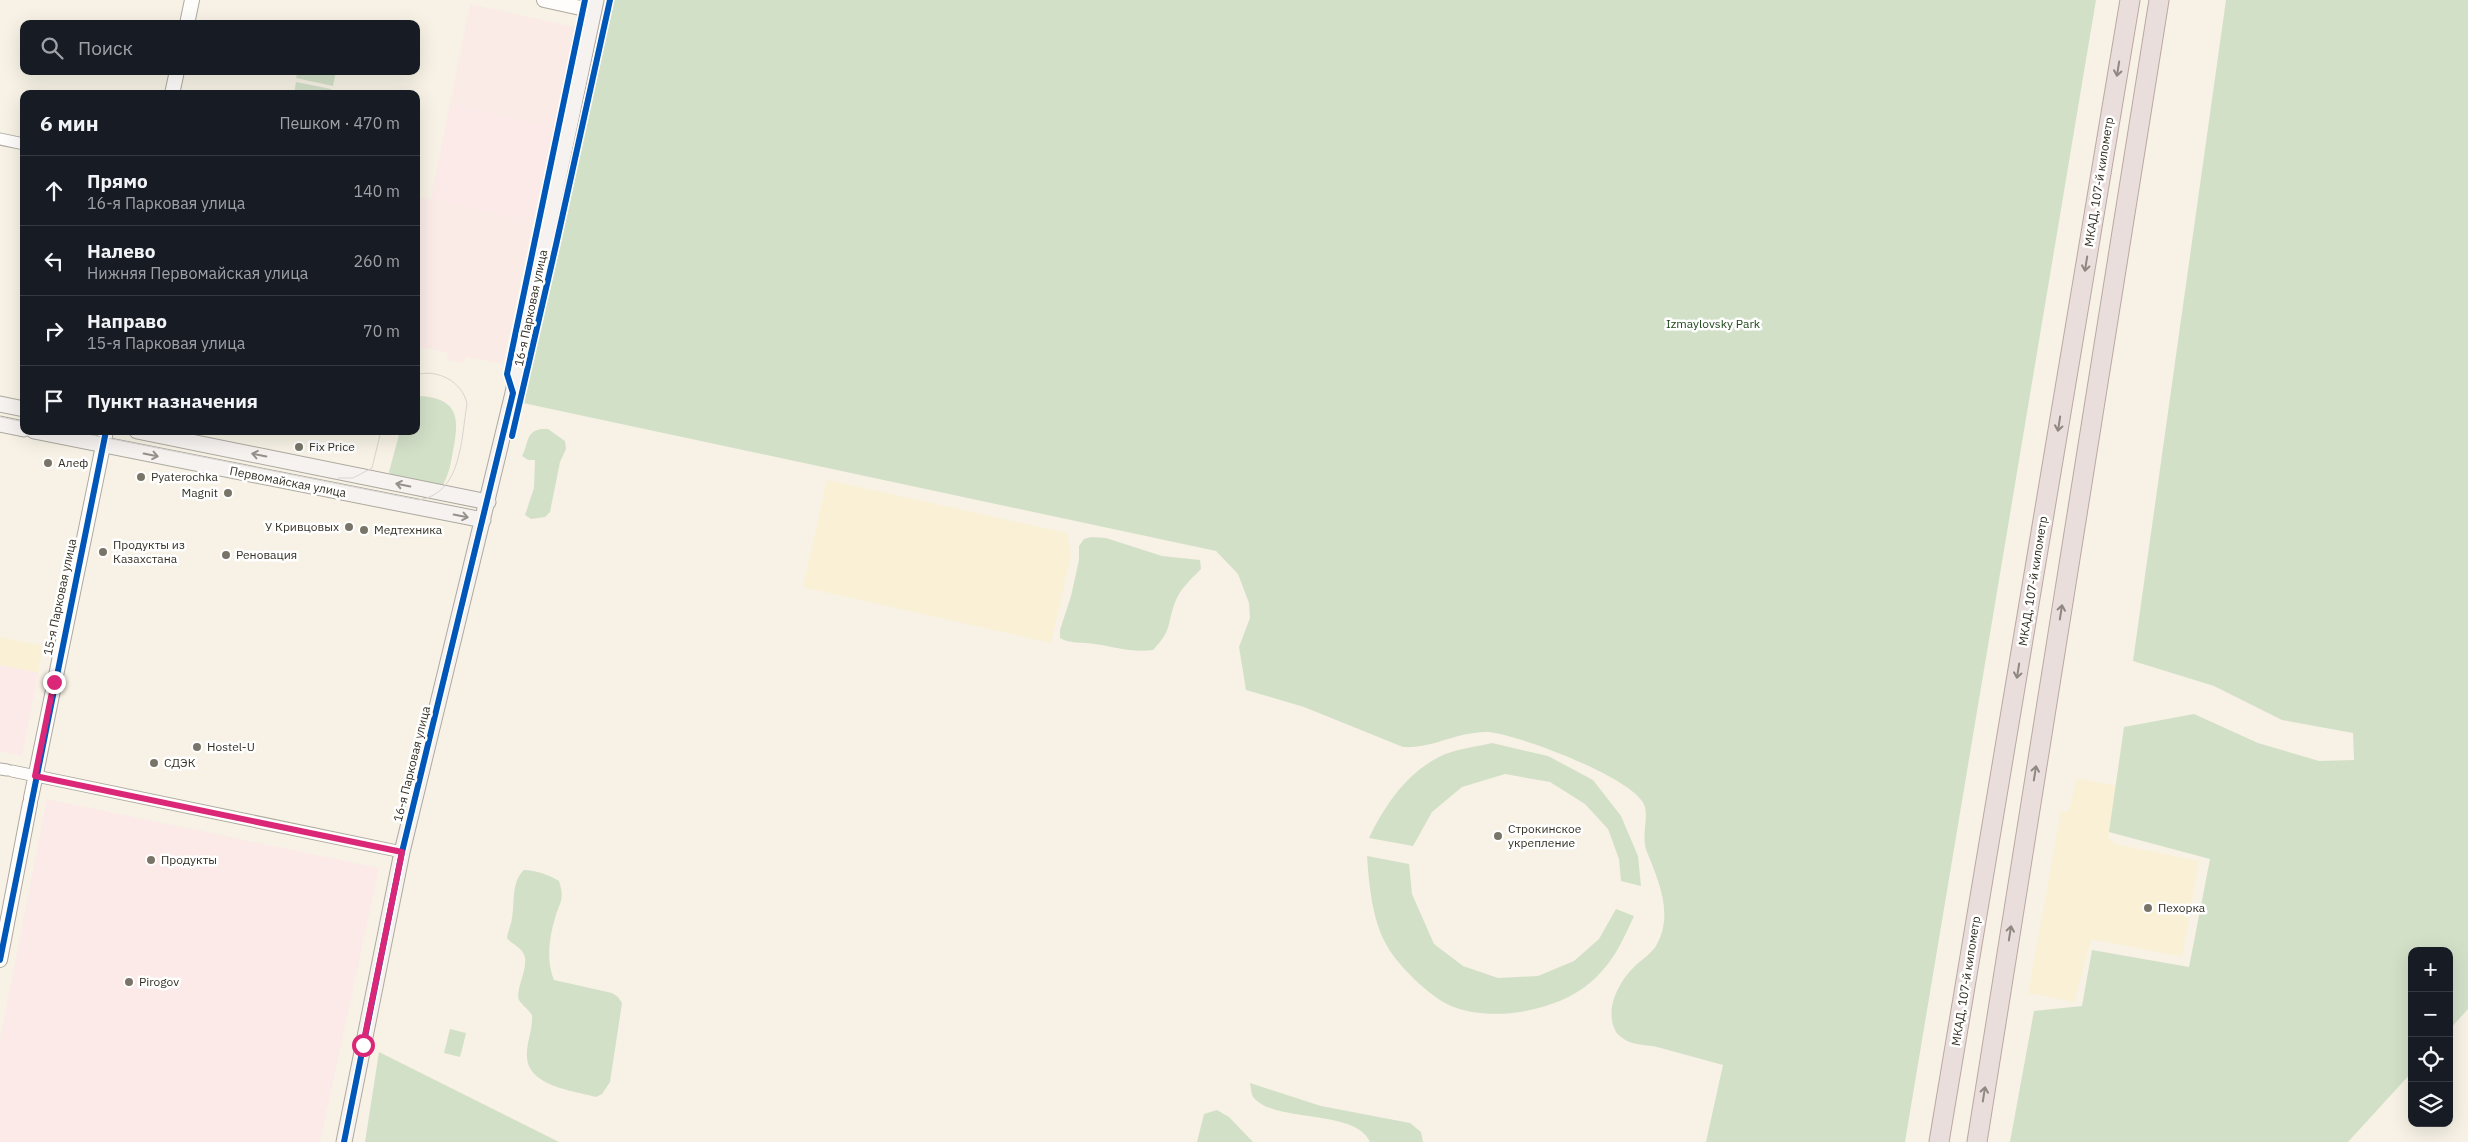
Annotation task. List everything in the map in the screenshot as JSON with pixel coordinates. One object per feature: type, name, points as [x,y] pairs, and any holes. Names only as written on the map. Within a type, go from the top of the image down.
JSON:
[{"type":"highway","name":"МКАД, 107-й километр","points":[[1939,1142],[2130,0]]},
{"type":"highway","points":[[1977,1142],[2159,0]]},
{"type":"main road","name":"16-я Парковая улица","points":[[344,1142],[402,852],[488,502],[531,313],[595,5]]},
{"type":"main road","points":[[0,404],[20,408]]},
{"type":"main road","points":[[0,424],[20,428]]},
{"type":"main road","name":"Первомайская улица","points":[[75,435],[105,438],[483,520]]},
{"type":"main road","name":"Первомайская улица","points":[[157,435],[488,502]]},
{"type":"street","points":[[188,20],[192,0]]},
{"type":"street","points":[[544,0],[595,5]]},
{"type":"street","points":[[173,90],[176,75]]},
{"type":"street","points":[[0,139],[20,143]]},
{"type":"street","name":"15-я Парковая улица","points":[[0,960],[35,776],[105,438]]},
{"type":"street","points":[[6,770],[402,852]]},
{"type":"shaded area","points":[[470,4],[575,27],[554,127],[450,104]]},
{"type":"shaded area","points":[[450,104],[554,127],[533,222],[431,200]]},
{"type":"shaded area","points":[[420,198],[533,222],[503,364],[466,357],[464,363],[447,360],[448,353],[420,347]]},
{"type":"shaded area","points":[[827,480],[1067,533],[1071,555],[1051,643],[803,587]]},
{"type":"shaded area","points":[[0,637],[43,646],[38,673],[0,665]]},
{"type":"shaded area","points":[[0,665],[38,673],[22,756],[0,751]]},
{"type":"shaded area","points":[[2077,778],[2116,786],[2108,837],[2115,844],[2199,861],[2182,957],[2091,939],[2074,1002],[2028,993],[2061,811],[2069,811]]},
{"type":"shaded area","points":[[47,799],[379,868],[320,1142],[0,1142],[0,1040]]},
{"type":"green space","name":"Izmaylovsky Park","points":[[614,0],[2096,0],[1905,1142],[1706,1142],[1723,1065],[1657,1047],[1630,1042],[1617,1033],[1613,1024],[1612,1006],[1618,989],[1628,973],[1656,946],[1664,922],[1663,899],[1660,887],[1645,846],[1645,807],[1637,796],[1622,784],[1600,771],[1549,749],[1503,735],[1477,732],[1424,745],[1403,747],[1304,707],[1246,690],[1239,647],[1250,618],[1249,603],[1238,574],[1216,551],[523,403],[560,247]]},
{"type":"green space","points":[[2226,0],[2468,0],[2468,1009],[2453,1026],[2453,947],[2408,947],[2408,1076],[2348,1142],[2010,1142],[2034,1011],[2082,1006],[2092,950],[2189,967],[2210,859],[2109,832],[2124,727],[2194,714],[2258,743],[2319,761],[2354,760],[2353,733],[2282,720],[2214,686],[2133,661]]},
{"type":"green space","points":[[297,75],[335,75],[333,86],[296,78]]},
{"type":"green space","points":[[296,82],[331,89],[331,90],[295,90]]},
{"type":"green space","points":[[420,396],[434,398],[443,402],[454,413],[456,421],[455,440],[448,473],[443,485],[438,486],[391,475],[389,472],[399,435],[420,435]]},
{"type":"green space","points":[[541,429],[548,429],[565,441],[566,449],[560,462],[550,512],[545,517],[531,519],[525,515],[534,488],[535,460],[528,460],[522,456],[532,433]]},
{"type":"green space","points":[[1091,537],[1106,538],[1162,556],[1200,560],[1201,569],[1187,583],[1178,596],[1167,631],[1153,650],[1131,650],[1072,642],[1060,638],[1060,630],[1071,596],[1079,560],[1079,546],[1084,539]]},
{"type":"green space","points":[[1492,743],[1548,756],[1593,780],[1621,816],[1638,856],[1641,886],[1621,881],[1619,859],[1608,829],[1585,804],[1550,782],[1505,774],[1462,787],[1432,812],[1413,846],[1369,838],[1389,802],[1416,772],[1445,754]]},
{"type":"green space","points":[[1367,856],[1409,864],[1412,894],[1434,944],[1463,966],[1498,978],[1538,976],[1574,961],[1599,939],[1616,909],[1634,916],[1611,960],[1599,975],[1577,992],[1543,1007],[1524,1011],[1486,1014],[1467,1011],[1451,1006],[1433,995],[1405,970],[1391,952],[1381,934],[1374,913]]},
{"type":"green space","points":[[524,870],[538,872],[551,877],[559,881],[561,887],[561,900],[553,926],[549,949],[550,965],[554,980],[612,993],[622,1003],[610,1082],[602,1094],[596,1097],[554,1086],[535,1075],[529,1067],[527,1052],[532,1015],[520,1002],[518,996],[525,958],[522,951],[507,938],[512,918],[515,886]]},
{"type":"green space","points":[[450,1029],[466,1033],[460,1057],[444,1053]]},
{"type":"green space","points":[[379,1052],[559,1142],[365,1142]]},
{"type":"green space","points":[[1250,1083],[1321,1106],[1410,1123],[1421,1132],[1423,1142],[1370,1142],[1362,1132],[1349,1125],[1333,1120],[1279,1111],[1264,1106],[1254,1098]]},
{"type":"green space","points":[[1217,1110],[1229,1117],[1253,1142],[1197,1142],[1204,1114]]},
{"type":"tram line","points":[[92,435],[419,500],[433,495],[444,487],[452,476],[461,448],[467,404],[465,396],[455,383],[440,375],[432,373],[420,374]]},
{"type":"tram line","points":[[0,417],[20,421]]},
{"type":"tram line","points":[[338,478],[353,478],[372,468],[380,435]]},
{"type":"cycle path","points":[[344,1142],[402,852],[513,393],[507,374],[585,0]]},
{"type":"cycle path","points":[[512,436],[610,0]]},
{"type":"cycle path","points":[[0,960],[105,435]]},
{"type":"place","name":"Fix Price","points":[[299,447]]},
{"type":"place","name":"Алеф","points":[[48,463]]},
{"type":"place","name":"Pyaterochka","points":[[141,477]]},
{"type":"place","name":"Magnit","points":[[228,493]]},
{"type":"place","name":"У Кривцовых","points":[[349,527]]},
{"type":"place","name":"Медтехника","points":[[364,530]]},
{"type":"place","name":"Продукты из Казахстана","points":[[103,552]]},
{"type":"place","name":"Реновация","points":[[226,555]]},
{"type":"place","name":"Hostel-U","points":[[197,747]]},
{"type":"place","name":"СДЭК","points":[[154,763]]},
{"type":"place","name":"Строкинское укрепление","points":[[1498,836]]},
{"type":"place","name":"Продукты","points":[[151,860]]},
{"type":"place","name":"Пехорка","points":[[2148,908]]},
{"type":"place","name":"Pirogov","points":[[129,982]]},
{"type":"route","points":[[54,682],[35,776],[402,852],[363,1045]]}]
